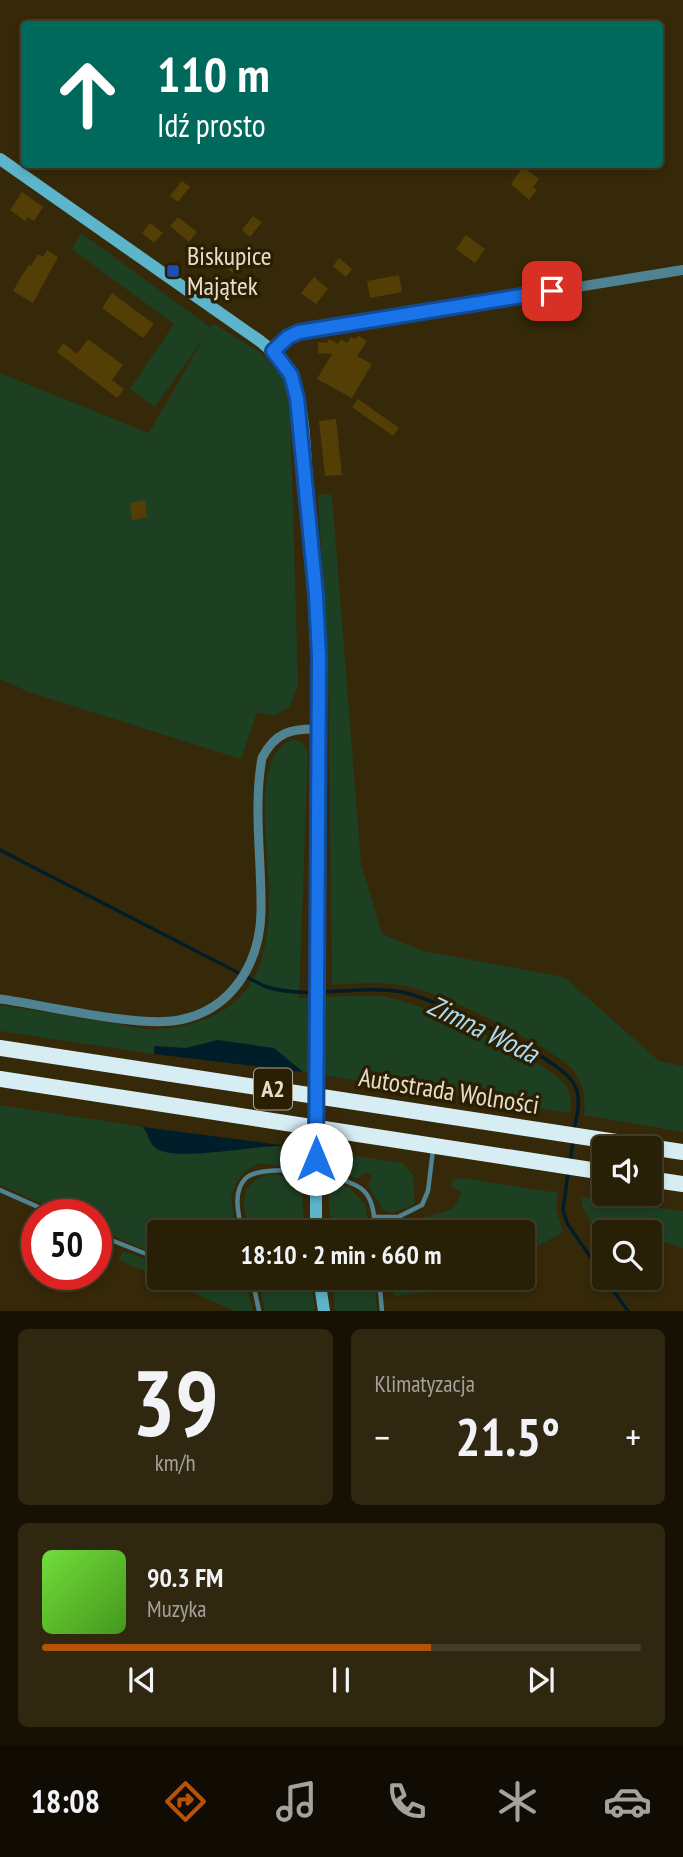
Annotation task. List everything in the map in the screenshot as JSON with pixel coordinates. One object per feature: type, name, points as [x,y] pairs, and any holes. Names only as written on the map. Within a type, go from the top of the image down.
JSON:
[{"type":"highway","name":"Autostrada Wolności","points":[[0,1048],[683,1152]]},
{"type":"highway","name":"A2","points":[[0,1079],[592,1170]]},
{"type":"highway","points":[[662,1181],[683,1184]]},
{"type":"main road","points":[[0,159],[273,351],[292,378],[304,457],[316,595],[319,729],[316,1220]]},
{"type":"main road","points":[[321,1290],[324,1311]]},
{"type":"street","points":[[273,351],[288,337],[299,332],[683,270]]},
{"type":"street","points":[[0,999],[163,1021],[208,1010],[232,991],[253,958],[260,935],[262,758],[280,734],[292,730],[319,729]]},
{"type":"lane","points":[[374,1217],[398,1217],[422,1205],[428,1191],[434,1146]]},
{"type":"lane","points":[[240,1220],[237,1203],[239,1188],[244,1180],[257,1171],[275,1169],[354,1184],[369,1198],[374,1220]]},
{"type":"lane","points":[[0,1190],[21,1199]]},
{"type":"lane","points":[[112,1240],[147,1254]]},
{"type":"lane","points":[[254,1290],[259,1311]]},
{"type":"lane","points":[[380,1290],[382,1311]]},
{"type":"green space","points":[[81,233],[210,327],[213,323],[261,353],[284,380],[290,408],[298,684],[290,707],[274,716],[257,712],[241,759],[29,692],[0,679],[0,373],[149,433],[205,336],[155,407],[130,389],[174,324],[72,249]]},
{"type":"green space","points":[[318,494],[332,495],[361,864],[382,934],[423,951],[564,977],[659,1061],[683,1066],[683,1132],[584,1115],[582,1089],[578,1077],[569,1066],[521,1035],[454,1002],[400,985],[332,985],[328,672]]},
{"type":"green space","points":[[291,740],[300,741],[308,751],[299,998],[360,995],[397,999],[480,1032],[556,1076],[569,1090],[570,1113],[303,1072],[273,1048],[218,1040],[186,1048],[155,1046],[154,1054],[0,1031],[0,1005],[141,1029],[159,1029],[217,1014],[251,983],[266,941],[269,894],[265,800],[271,763]]},
{"type":"green space","points":[[0,1105],[143,1127],[152,1145],[160,1150],[288,1146],[403,1163],[413,1175],[415,1204],[392,1213],[383,1210],[368,1186],[372,1176],[366,1172],[358,1179],[345,1174],[259,1163],[245,1171],[235,1184],[231,1198],[234,1220],[147,1220],[147,1251],[112,1235],[112,1199],[32,1199],[0,1185]]},
{"type":"green space","points":[[272,1174],[349,1187],[365,1204],[368,1220],[330,1220],[328,1189],[301,1184],[304,1220],[247,1220],[244,1203],[247,1188],[260,1178]]},
{"type":"green space","points":[[463,1178],[558,1193],[556,1209],[563,1232],[535,1247],[535,1220],[410,1220],[453,1208],[461,1192],[451,1186],[453,1180]]},
{"type":"green space","points":[[582,1197],[592,1198],[592,1206],[647,1206],[683,1211],[683,1248],[662,1241],[662,1220],[592,1220],[592,1223],[582,1206]]},
{"type":"green space","points":[[124,1252],[147,1259],[147,1273],[117,1259]]},
{"type":"green space","points":[[187,1290],[248,1290],[253,1311],[235,1311]]},
{"type":"green space","points":[[261,1290],[312,1290],[315,1311],[265,1311]]},
{"type":"green space","points":[[334,1290],[375,1290],[377,1311],[335,1311]]},
{"type":"green space","points":[[393,1290],[446,1290],[394,1296]]},
{"type":"water","points":[[218,1040],[274,1048],[303,1072],[154,1054],[154,1046],[186,1048]]},
{"type":"water","points":[[143,1127],[288,1146],[168,1153],[154,1147]]},
{"type":"building","points":[[522,168],[539,179],[533,187],[537,190],[529,200],[511,184]]},
{"type":"building","points":[[182,181],[190,187],[178,202],[170,196]]},
{"type":"building","points":[[22,192],[43,207],[34,221],[28,217],[25,221],[10,210]]},
{"type":"building","points":[[253,216],[262,222],[250,237],[242,230]]},
{"type":"building","points":[[178,217],[197,232],[189,242],[170,226]]},
{"type":"building","points":[[150,223],[163,233],[154,243],[142,233]]},
{"type":"building","points":[[466,235],[485,249],[475,263],[456,249]]},
{"type":"building","points":[[232,248],[239,253],[235,257],[242,262],[233,273],[220,263]]},
{"type":"building","points":[[47,250],[58,257],[33,303],[13,291],[29,264],[31,266],[38,254],[43,257]]},
{"type":"building","points":[[339,258],[352,269],[346,277],[333,266]]},
{"type":"building","points":[[399,275],[402,292],[370,298],[367,281]]},
{"type":"building","points":[[314,277],[328,289],[316,304],[301,293]]},
{"type":"building","points":[[112,293],[154,324],[143,338],[102,308]]},
{"type":"building","points":[[359,336],[367,341],[357,356],[372,364],[352,398],[317,379],[332,354],[318,353],[318,342],[327,343],[329,339],[338,344],[341,339],[347,343],[351,337],[354,339]]},
{"type":"building","points":[[88,339],[123,365],[112,380],[124,389],[117,398],[57,352],[63,343],[77,354]]},
{"type":"building","points":[[358,399],[399,428],[393,436],[352,407]]},
{"type":"building","points":[[336,419],[342,475],[325,476],[319,421]]},
{"type":"building","points":[[145,500],[147,517],[132,520],[130,503]]},
{"type":"waterway","name":"Zimna Woda","points":[[0,850],[264,986],[298,992],[402,992],[440,1005],[494,1030],[545,1059],[574,1084],[578,1101],[574,1130]]},
{"type":"waterway","name":"Zimna Woda","points":[[570,1162],[573,1141]]},
{"type":"waterway","name":"Zimna Woda","points":[[568,1173],[563,1210],[567,1223],[592,1259]]},
{"type":"waterway","name":"Zimna Woda","points":[[613,1290],[628,1311]]},
{"type":"place","name":"Biskupice Majątek","points":[[173,271]]},
{"type":"route","points":[[316,1159],[319,725],[316,595],[297,398],[291,375],[273,351],[288,337],[299,332],[552,291]]}]
